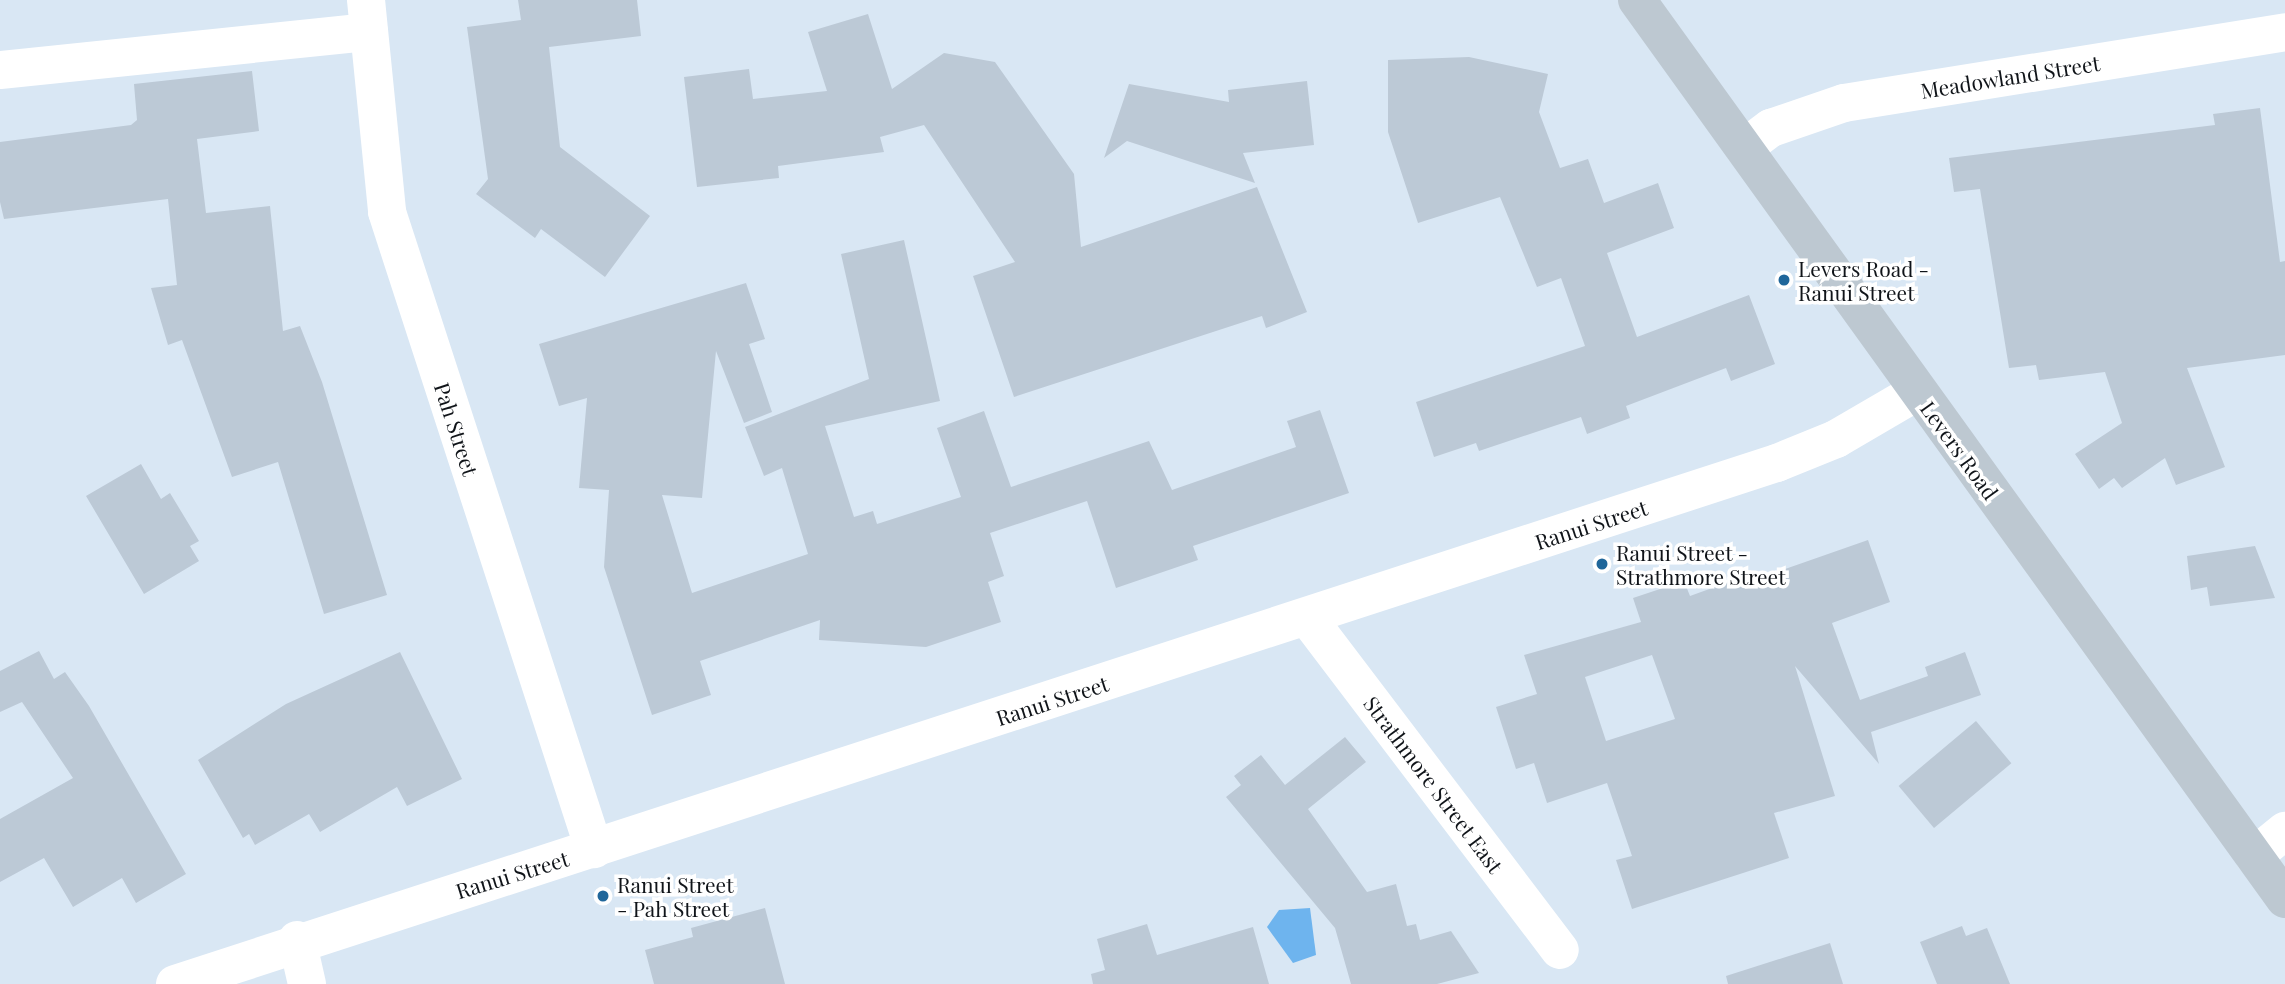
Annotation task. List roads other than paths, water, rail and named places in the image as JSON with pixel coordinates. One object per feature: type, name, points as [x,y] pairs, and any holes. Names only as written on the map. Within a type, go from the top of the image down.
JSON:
[{"type":"street","name":"Levers Road","points":[[1637,0],[2285,899]]},
{"type":"street","points":[[0,70],[368,16]]},
{"type":"street","name":"Pah Street","points":[[368,16],[387,212],[594,849]]},
{"type":"street","name":"Meadowland Street","points":[[1744,148],[1771,128],[1844,103],[2285,33]]},
{"type":"street","name":"Ranui Street","points":[[175,984],[297,940],[594,849],[1777,463],[1836,439],[1918,391]]},
{"type":"street","name":"Strathmore Street East","points":[[1307,617],[1560,950]]},
{"type":"street","points":[[2254,856],[2285,831]]},
{"type":"street","points":[[297,940],[307,984]]},
{"type":"water","points":[[1310,908],[1316,955],[1293,963],[1267,927],[1279,910]]},
{"type":"place","name":"Levers Road - Ranui Street","points":[[1784,280]]},
{"type":"place","name":"Ranui Street - Strathmore Street","points":[[1602,564]]},
{"type":"place","name":"Ranui Street - Pah Street","points":[[603,896]]}]
